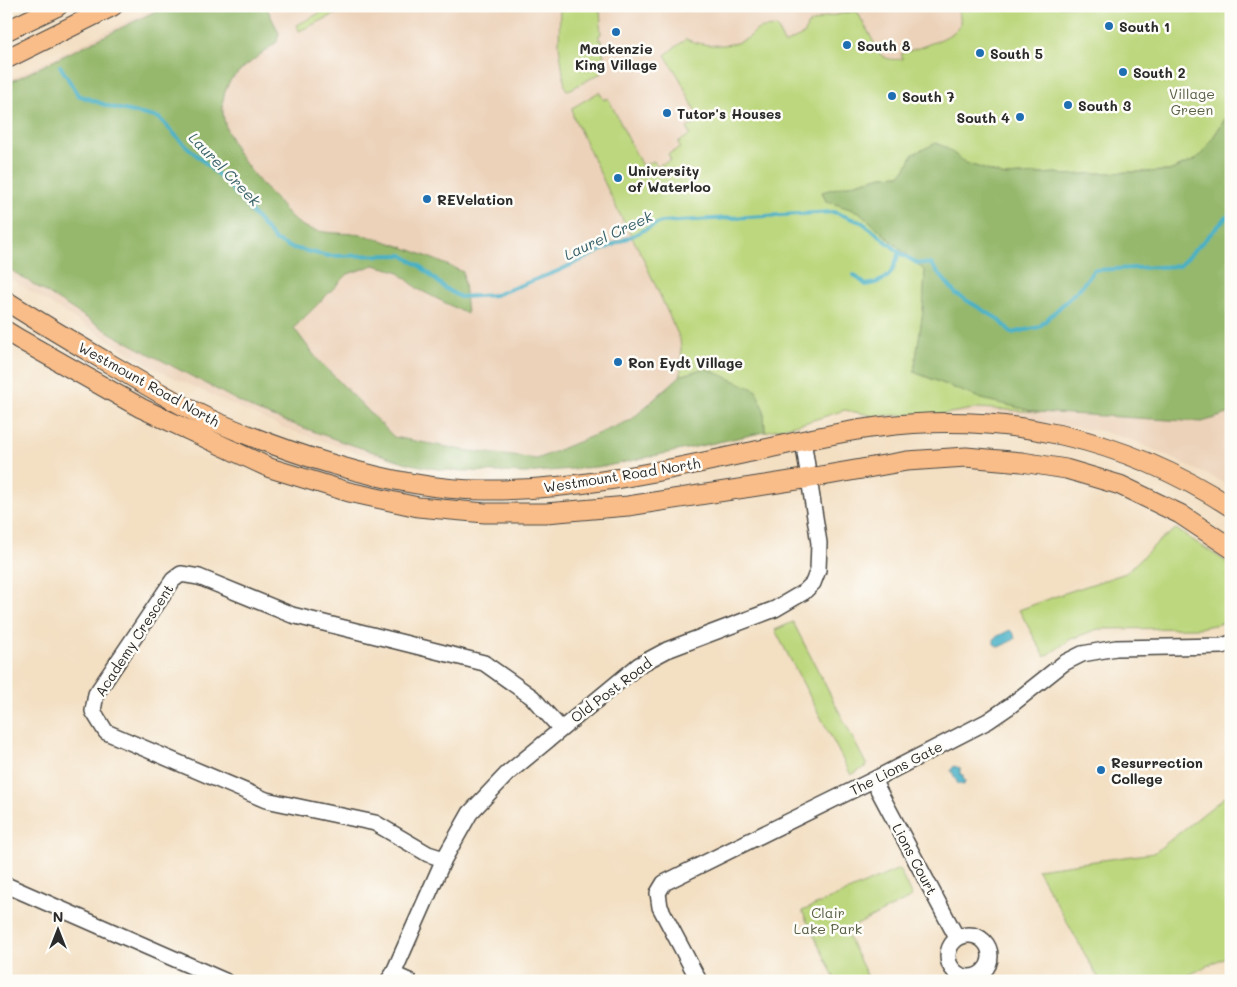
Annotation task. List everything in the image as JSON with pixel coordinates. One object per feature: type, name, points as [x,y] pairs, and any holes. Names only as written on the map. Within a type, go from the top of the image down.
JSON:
[{"type":"main road","points":[[6,31],[58,6]]},
{"type":"main road","points":[[6,59],[113,6]]},
{"type":"main road","name":"Westmount Road North","points":[[6,300],[152,388],[212,420],[290,452],[377,478],[421,486],[480,490],[546,488],[611,480],[701,463],[803,440],[878,427],[936,422],[994,424],[1050,432],[1092,442],[1128,455],[1205,490],[1231,508]]},
{"type":"main road","name":"Westmount Road North","points":[[6,331],[140,408],[270,468],[349,492],[418,507],[485,513],[546,513],[628,506],[907,461],[966,457],[1022,462],[1066,469],[1120,485],[1180,514],[1231,548]]},
{"type":"street","name":"Old Post Road","points":[[391,977],[444,860],[470,813],[506,774],[639,665],[666,650],[774,609],[804,592],[813,583],[818,570],[819,543],[803,440]]},
{"type":"street","name":"Academy Crescent","points":[[444,860],[428,854],[375,823],[266,800],[106,732],[93,711],[96,694],[173,580],[181,574],[199,577],[292,615],[484,663],[532,697],[561,729]]},
{"type":"street","name":"The Lions Gate","points":[[699,981],[660,907],[658,893],[664,883],[988,721],[1064,663],[1082,654],[1116,648],[1222,646],[1231,643]]},
{"type":"street","name":"Lions Court","points":[[873,780],[957,938]]},
{"type":"street","points":[[6,885],[200,976],[225,981]]},
{"type":"street","points":[[391,977],[409,981]]},
{"type":"shaded area","name":"University of Waterloo","points":[[157,6],[1231,6],[1231,486],[1135,441],[1100,431],[1001,416],[964,414],[874,416],[845,410],[807,422],[607,466],[525,473],[443,470],[358,453],[281,427],[151,367],[6,276],[6,81]]},
{"type":"green space","points":[[166,6],[266,6],[279,33],[277,42],[233,77],[224,97],[223,113],[227,129],[243,161],[292,218],[303,226],[318,231],[367,236],[392,243],[463,272],[467,314],[418,289],[397,271],[374,265],[348,274],[294,328],[317,359],[394,437],[463,450],[537,459],[631,420],[680,376],[705,368],[756,390],[764,410],[765,432],[607,466],[525,473],[443,470],[410,464],[257,411],[112,334],[6,267],[6,84]]},
{"type":"green space","points":[[333,6],[353,6],[299,31],[297,25]]},
{"type":"green space","points":[[560,6],[598,6],[601,22],[599,40],[602,40],[605,71],[567,90],[559,45]]},
{"type":"green space","name":"Village Green","points":[[956,6],[1190,6],[1195,14],[1210,6],[1231,6],[1231,110],[1204,151],[1195,160],[1169,171],[1005,176],[966,163],[945,147],[913,154],[905,170],[899,175],[882,176],[822,192],[826,201],[859,212],[925,271],[923,311],[914,372],[982,399],[1037,412],[979,408],[944,414],[874,416],[845,410],[765,432],[764,410],[705,368],[680,376],[682,359],[680,339],[642,256],[618,211],[573,116],[572,108],[599,92],[604,100],[608,98],[642,166],[654,161],[657,166],[671,160],[668,154],[680,148],[678,142],[690,135],[687,128],[700,121],[680,79],[665,55],[686,39],[709,45],[734,44],[748,38],[759,29],[777,27],[784,44],[805,34],[807,25],[825,17],[857,11],[880,54],[890,59],[903,59],[901,54],[942,39],[956,30],[960,21]]},
{"type":"green space","points":[[1231,110],[1231,413],[1202,422],[1037,412],[982,399],[914,372],[923,311],[925,271],[859,212],[826,201],[822,192],[882,176],[899,175],[905,170],[913,154],[936,143],[945,147],[966,163],[1005,176],[1169,171],[1195,160],[1204,151]]},
{"type":"green space","points":[[1176,529],[1231,565],[1231,617],[1219,624],[1199,628],[1098,629],[1071,639],[1045,657],[1019,610],[1126,573],[1158,542]]},
{"type":"green space","points":[[793,622],[867,766],[851,775],[775,630]]},
{"type":"green space","points":[[1231,792],[1231,954],[1177,981],[1100,981],[1037,869],[1154,853]]},
{"type":"green space","name":"Clair Lake Park","points":[[899,869],[912,897],[845,931],[870,981],[836,981],[802,911]]},
{"type":"water","points":[[1010,630],[1014,634],[1015,639],[999,647],[994,644],[994,638]]},
{"type":"water","points":[[954,766],[960,768],[960,774],[963,775],[965,781],[964,785],[958,784],[951,770]]},
{"type":"waterway","name":"Laurel Creek","points":[[60,66],[78,95],[111,107],[159,118],[226,182],[275,240],[289,247],[328,256],[402,255],[420,266],[446,289],[460,297],[495,295],[558,271],[661,222],[834,212],[863,223],[903,255],[917,263],[931,264],[956,294],[998,319],[1012,333],[1039,327],[1080,288],[1094,270],[1179,266],[1231,213]]},
{"type":"waterway","points":[[854,275],[866,285],[880,281],[892,271],[899,252]]},
{"type":"place","name":"South 1","points":[[1109,26]]},
{"type":"place","name":"Mackenzie King Village","points":[[616,32]]},
{"type":"place","name":"South 8","points":[[847,45]]},
{"type":"place","name":"South 5","points":[[980,53]]},
{"type":"place","name":"South 2","points":[[1123,72]]},
{"type":"place","name":"South 7","points":[[892,96]]},
{"type":"place","name":"South 3","points":[[1068,105]]},
{"type":"place","name":"Tutor's Houses","points":[[667,113]]},
{"type":"place","name":"South 4","points":[[1020,117]]},
{"type":"place","name":"University of Waterloo","points":[[618,178]]},
{"type":"place","name":"REVelation","points":[[427,199]]},
{"type":"place","name":"Ron Eydt Village","points":[[618,362]]},
{"type":"place","name":"Resurrection College","points":[[1101,770]]}]
